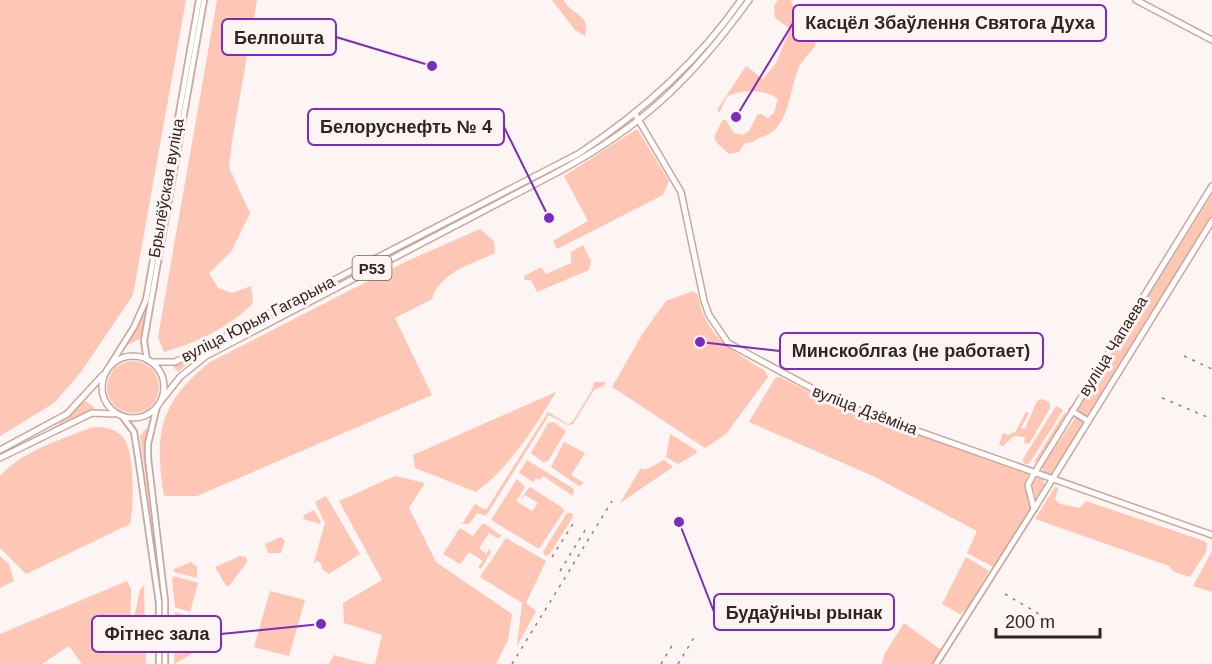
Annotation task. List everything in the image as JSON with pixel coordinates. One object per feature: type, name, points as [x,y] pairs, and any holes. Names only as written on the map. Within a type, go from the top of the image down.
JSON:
[{"type":"main road","name":"вуліца Юрыя Гагарына","points":[[0,450],[67,414],[107,369],[127,357],[166,364],[175,362],[578,154],[635,114],[697,55],[741,0]]},
{"type":"main road","name":"вуліца Юрыя Гагарына","points":[[0,458],[92,414],[138,418],[159,404],[187,369],[206,356],[580,160],[640,120],[667,98],[699,66],[749,0]]},
{"type":"main road","points":[[1136,0],[1212,40]]},
{"type":"main road","name":"вуліца Дзёміна","points":[[635,114],[681,192],[704,301],[709,315],[728,343],[775,371],[841,404],[1212,535]]},
{"type":"main road","name":"вуліца Чапаева","points":[[1034,509],[1028,484],[1034,473],[1212,186]]},
{"type":"main road","name":"вуліца Чапаева","points":[[1034,509],[1212,221]]},
{"type":"main road","points":[[149,361],[161,376],[163,391],[159,404]]},
{"type":"main road","points":[[107,369],[101,387],[103,396],[106,404],[120,415]]},
{"type":"street","name":"Брылёўская вуліца","points":[[107,369],[134,327],[146,300],[199,0]]},
{"type":"street","name":"Брылёўская вуліца","points":[[149,361],[144,341],[204,0]]},
{"type":"street","points":[[159,404],[148,444],[148,458],[165,601],[165,664]]},
{"type":"street","points":[[1072,411],[1088,421]]},
{"type":"street","points":[[120,415],[134,432],[138,457],[159,603],[159,664]]},
{"type":"street","name":"вуліца Чапаева","points":[[936,664],[1034,509]]},
{"type":"shaded area","points":[[0,0],[186,0],[133,295],[81,372],[54,403],[0,436]]},
{"type":"shaded area","points":[[217,0],[257,0],[229,168],[250,213],[231,252],[209,273],[218,288],[232,293],[251,286],[253,303],[223,327],[188,344],[164,352],[158,337]]},
{"type":"shaded area","points":[[552,0],[564,0],[583,19],[586,29],[585,36],[575,30]]},
{"type":"shaded area","points":[[778,0],[791,0],[798,11],[817,22],[815,46],[798,68],[786,110],[777,127],[771,133],[745,143],[739,152],[729,154],[716,142],[714,137],[722,121],[725,119],[734,133],[742,135],[749,131],[757,115],[761,114],[768,118],[774,113],[778,99],[767,93],[752,91],[732,94],[727,97],[719,113],[717,110],[746,66],[763,79],[776,63],[790,29],[775,18],[774,6]]},
{"type":"shaded area","points":[[622,126],[574,160],[214,346],[196,356],[178,372],[173,366],[564,165]]},
{"type":"shaded area","points":[[637,129],[669,181],[663,195],[557,249],[553,241],[588,221],[564,176]]},
{"type":"shaded area","points":[[1212,194],[1212,218],[1089,416],[1080,414],[1078,409]]},
{"type":"shaded area","points":[[480,229],[494,241],[495,253],[449,275],[436,290],[432,299],[395,318],[432,395],[197,496],[164,496],[160,455],[164,421],[170,406],[180,392],[210,362],[407,261]]},
{"type":"shaded area","points":[[583,245],[591,261],[589,270],[537,292],[531,280],[525,280],[524,276],[541,267],[546,274],[571,263],[571,252]]},
{"type":"shaded area","points":[[693,291],[698,295],[707,322],[714,332],[731,349],[765,371],[768,377],[726,434],[705,448],[612,387],[643,333],[666,301]]},
{"type":"shaded area","points":[[146,311],[141,338],[126,346]]},
{"type":"shaded area","points":[[133,361],[143,363],[151,369],[157,377],[159,387],[157,397],[151,405],[143,411],[133,413],[123,411],[115,405],[109,397],[107,387],[109,377],[115,369],[123,363]]},
{"type":"shaded area","points":[[780,377],[836,406],[1028,474],[1025,483],[1030,508],[993,567],[967,553],[977,531],[873,476],[749,422],[775,378]]},
{"type":"shaded area","points":[[594,382],[605,382],[604,386],[594,390],[573,424],[568,425],[549,415],[486,516],[477,513],[469,524],[462,524],[475,504],[486,510],[548,412],[568,424],[573,421],[592,390]]},
{"type":"shaded area","points":[[556,392],[510,459],[476,492],[415,468],[413,455]]},
{"type":"shaded area","points":[[1043,399],[1050,403],[1050,408],[1029,444],[1024,443],[1025,437],[1014,436],[1003,446],[999,445],[1003,433],[1008,435],[1016,431],[1026,412],[1029,413],[1021,428],[1025,429],[1037,401]]},
{"type":"shaded area","points":[[85,401],[95,408],[56,426]]},
{"type":"shaded area","points":[[1056,406],[1063,410],[1029,464],[1024,464],[1023,459]]},
{"type":"shaded area","points":[[1065,412],[1066,415],[1038,462],[1034,462]]},
{"type":"shaded area","points":[[1076,417],[1084,424],[1052,475],[1044,474],[1042,466]]},
{"type":"shaded area","points":[[554,422],[566,431],[548,461],[543,462],[531,453],[548,423]]},
{"type":"shaded area","points":[[93,427],[113,430],[123,437],[127,444],[132,466],[130,524],[26,574],[0,548],[0,476],[19,459],[56,441]]},
{"type":"shaded area","points":[[148,427],[144,457],[156,555],[140,436]]},
{"type":"shaded area","points":[[670,434],[696,450],[697,453],[678,464],[666,457]]},
{"type":"shaded area","points":[[564,442],[585,453],[571,475],[584,483],[579,486],[551,467]]},
{"type":"shaded area","points":[[527,460],[574,489],[573,496],[543,476],[540,480],[536,478],[533,482],[519,473]]},
{"type":"shaded area","points":[[664,460],[673,467],[620,503],[641,468],[645,470]]},
{"type":"shaded area","points":[[395,476],[425,483],[409,508],[436,562],[512,614],[508,640],[496,664],[375,664],[382,635],[344,623],[343,603],[382,580],[339,501]]},
{"type":"shaded area","points":[[1037,477],[1043,479],[1045,485],[1037,500],[1032,485]]},
{"type":"shaded area","points":[[517,479],[525,487],[516,501],[532,511],[538,503],[525,495],[522,498],[525,500],[521,498],[530,487],[563,508],[564,511],[539,549],[491,520]]},
{"type":"shaded area","points":[[1055,487],[1058,488],[1055,500],[1060,504],[1080,508],[1086,501],[1204,541],[1207,543],[1206,552],[1190,577],[1174,572],[1169,566],[1035,519]]},
{"type":"shaded area","points":[[326,496],[360,554],[329,574],[322,569],[321,563],[316,561],[313,565],[325,523],[315,502]]},
{"type":"shaded area","points":[[314,510],[320,524],[303,519],[304,515]]},
{"type":"shaded area","points":[[567,513],[572,513],[573,517],[549,555],[545,556],[543,552]]},
{"type":"shaded area","points":[[482,524],[502,536],[497,538],[489,533],[479,548],[486,554],[490,549],[491,552],[481,569],[478,567],[483,561],[469,552],[460,564],[443,554],[460,528],[473,536]]},
{"type":"shaded area","points":[[281,537],[285,541],[281,553],[268,553],[265,544]]},
{"type":"shaded area","points":[[506,538],[546,561],[526,603],[536,611],[517,646],[522,603],[480,577]]},
{"type":"shaded area","points":[[1212,551],[1212,592],[1193,586]]},
{"type":"shaded area","points":[[0,556],[9,564],[14,581],[0,588]]},
{"type":"shaded area","points":[[240,556],[246,557],[247,562],[229,586],[226,586],[215,567]]},
{"type":"shaded area","points":[[966,557],[989,571],[967,609],[960,614],[942,604]]},
{"type":"shaded area","points":[[191,562],[197,567],[197,578],[174,572],[174,569]]},
{"type":"shaded area","points":[[174,576],[198,583],[190,612],[175,607],[172,579]]},
{"type":"shaded area","points":[[127,581],[131,589],[130,637],[140,590],[144,585],[146,664],[82,664],[69,646],[42,664],[0,664],[0,634]]},
{"type":"shaded area","points":[[270,591],[305,600],[289,656],[254,647]]},
{"type":"shaded area","points":[[175,612],[218,624],[219,639],[174,664]]},
{"type":"shaded area","points":[[904,623],[941,650],[932,664],[882,664],[884,655]]},
{"type":"shaded area","points":[[334,655],[367,664],[329,664]]},
{"type":"railway","points":[[1184,356],[1212,369]]},
{"type":"railway","points":[[1162,398],[1212,419]]},
{"type":"railway","points":[[512,664],[612,501]]},
{"type":"railway","points":[[552,557],[576,519]]},
{"type":"railway","points":[[560,571],[587,527]]},
{"type":"railway","points":[[1005,594],[1056,624]]},
{"type":"railway","points":[[678,664],[695,636]]},
{"type":"railway","points":[[661,664],[673,644]]},
{"type":"place","name":"Белпошта","points":[[432,66]]},
{"type":"place","name":"Касцёл Збаўлення Святога Духа","points":[[736,117]]},
{"type":"place","name":"Белоруснефть № 4","points":[[549,218]]},
{"type":"place","name":"Минскоблгаз (не работает)","points":[[700,342]]},
{"type":"place","name":"Будаўнічы рынак","points":[[679,522]]},
{"type":"place","name":"Фітнес зала","points":[[321,624]]}]
